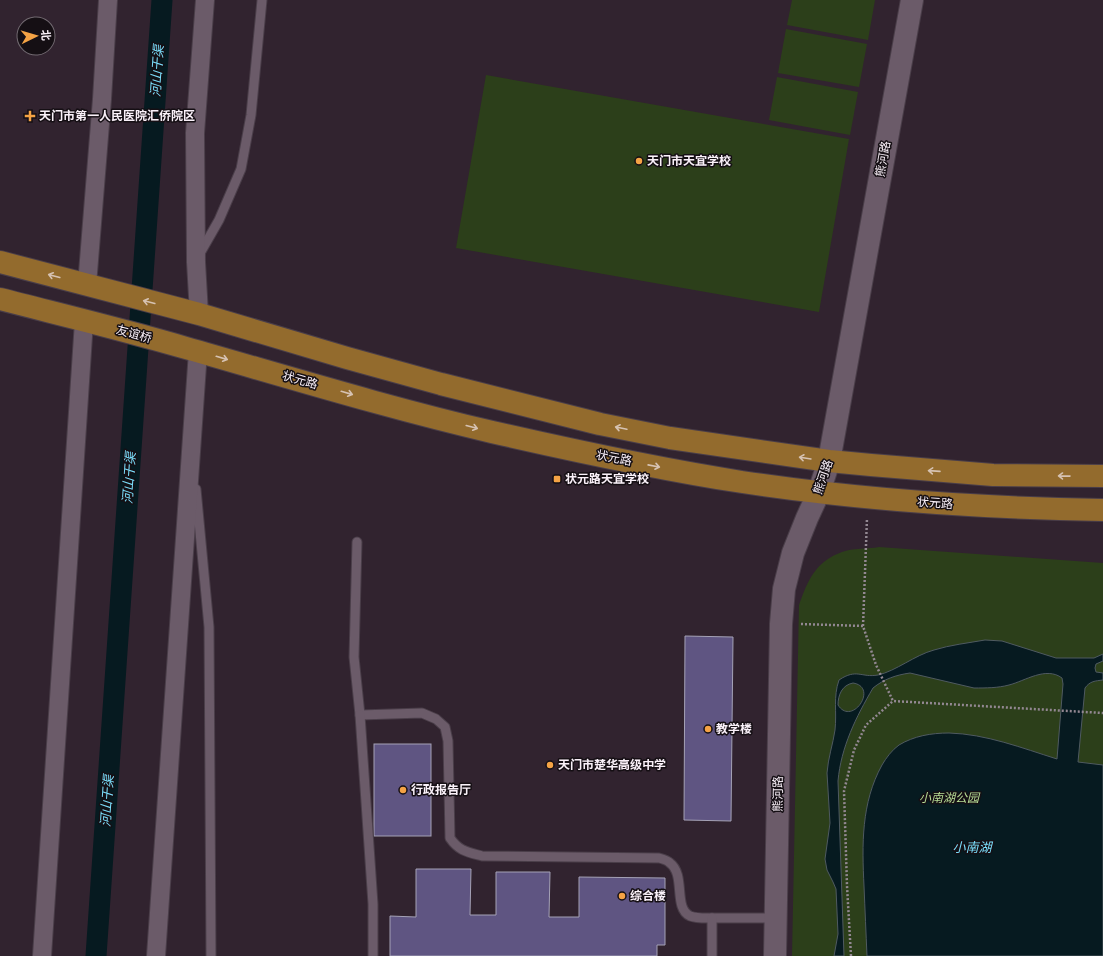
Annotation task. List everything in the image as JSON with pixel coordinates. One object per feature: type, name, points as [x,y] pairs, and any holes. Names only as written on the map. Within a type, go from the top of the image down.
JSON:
[{"type":"main road","points":[[0,262],[193,313],[441,384],[600,424],[670,438],[829,461],[993,475],[1103,476]]},
{"type":"main road","points":[[0,300],[84,321]]},
{"type":"main road","name":"友谊桥","points":[[84,321],[191,349]]},
{"type":"main road","name":"状元路","points":[[191,349],[384,404],[490,432],[656,467],[742,482],[868,498],[989,507],[1103,510]]},
{"type":"street","points":[[89,286],[108,0]]},
{"type":"street","points":[[193,313],[196,262],[195,133],[205,0]]},
{"type":"street","name":"熊河路","points":[[775,956],[781,624],[784,589],[793,553],[819,492],[829,461],[912,0]]},
{"type":"street","points":[[42,956],[84,321]]},
{"type":"street","points":[[156,956],[192,444],[191,349]]},
{"type":"lane","points":[[196,262],[219,220],[241,169],[251,115],[262,0]]},
{"type":"lane","points":[[192,444],[208,627],[211,956]]},
{"type":"lane","points":[[357,542],[354,657],[360,715],[373,904],[373,956]]},
{"type":"lane","points":[[360,715],[422,713],[436,719],[445,727],[448,741],[450,838],[456,846],[468,852],[482,856],[659,858],[670,863],[676,870],[679,880],[681,902],[684,911],[690,916],[712,918],[776,918]]},
{"type":"lane","points":[[712,918],[712,956]]},
{"type":"path","points":[[868,498],[863,626],[876,665],[893,701]]},
{"type":"path","points":[[781,624],[863,626]]},
{"type":"path","points":[[851,956],[844,791],[854,750],[866,724],[893,701],[1103,713]]},
{"type":"green space","points":[[792,0],[875,0],[868,40],[787,25]]},
{"type":"green space","points":[[786,29],[867,44],[859,87],[778,73]]},
{"type":"green space","points":[[486,75],[849,139],[819,312],[456,248]]},
{"type":"green space","points":[[777,77],[858,92],[850,135],[769,120]]},
{"type":"green space","name":"小南湖公园","points":[[879,547],[1103,563],[1103,956],[792,956],[799,605],[809,580],[825,561],[842,552],[855,549]]},
{"type":"water","name":"小南湖","points":[[985,640],[1002,641],[1056,658],[1094,658],[1103,654],[1103,661],[1096,664],[1095,668],[1096,672],[1103,673],[1103,680],[1095,681],[1085,688],[1078,762],[1103,765],[1103,956],[867,956],[863,855],[864,824],[870,794],[875,779],[887,757],[899,745],[917,737],[929,734],[949,733],[990,739],[1057,759],[1063,684],[1062,678],[1049,673],[1005,686],[974,688],[910,673],[890,678],[873,688],[855,721],[842,756],[838,781],[844,956],[834,956],[838,934],[836,889],[827,870],[825,859],[830,823],[827,773],[836,723],[836,699],[839,680],[845,676],[855,674],[872,676],[878,675],[892,670],[927,652]],"holes":[[[853,683],[860,686],[864,691],[860,704],[856,709],[844,711],[838,705],[841,691],[849,684]]]},
{"type":"building","name":"教学楼","points":[[685,636],[733,637],[731,821],[684,820]]},
{"type":"building","name":"行政报告厅","points":[[374,744],[431,744],[431,836],[374,836]]},
{"type":"building","name":"综合楼","points":[[416,869],[471,869],[470,915],[496,915],[496,872],[550,872],[549,917],[579,917],[579,877],[665,878],[665,945],[657,945],[657,956],[390,956],[390,916],[416,917]]},
{"type":"waterway","name":"河山干渠","points":[[96,956],[162,0]]},
{"type":"place","name":"天门市第一人民医院汇侨院区","points":[[30,116]]},
{"type":"place","name":"天门市天宜学校","points":[[639,161]]},
{"type":"place","name":"状元路天宜学校","points":[[557,479]]},
{"type":"place","name":"教学楼","points":[[708,729]]},
{"type":"place","name":"天门市楚华高级中学","points":[[550,765]]},
{"type":"place","name":"行政报告厅","points":[[403,790]]},
{"type":"place","name":"综合楼","points":[[622,896]]}]
